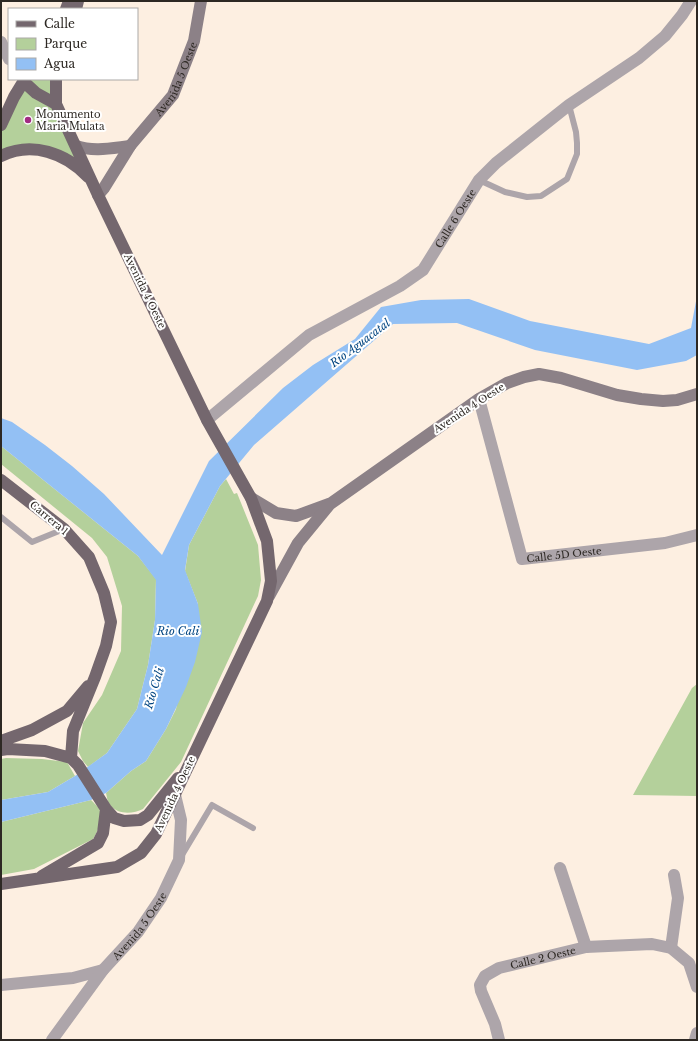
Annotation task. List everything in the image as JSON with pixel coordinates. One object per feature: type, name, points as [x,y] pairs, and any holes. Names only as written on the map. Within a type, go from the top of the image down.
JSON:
[{"type":"main road","points":[[1,125],[23,80],[36,93],[56,104]]},
{"type":"main road","name":"Avenida 4 Oeste","points":[[1,884],[117,866],[141,853],[156,834],[175,795],[267,601],[271,581],[267,541],[251,498],[207,420],[98,195],[56,104],[56,80]]},
{"type":"main road","points":[[1,156],[8,153],[29,149],[51,152],[71,161],[87,176],[98,195]]},
{"type":"main road","name":"Carrera 1","points":[[1,480],[64,529],[89,557],[104,593],[111,622],[106,646],[96,677],[73,731],[74,761]]},
{"type":"main road","points":[[1,741],[32,730],[66,711],[96,677]]},
{"type":"main road","points":[[1,750],[8,748],[45,751],[74,761],[104,806],[114,818],[124,821],[140,820],[154,809],[189,764]]},
{"type":"main road","points":[[38,878],[98,843],[103,833],[104,806]]},
{"type":"street","name":"Avenida 5 Oeste","points":[[98,195],[130,146],[173,95],[194,40],[201,1]]},
{"type":"street","name":"Calle 6 Oeste","points":[[207,420],[310,335],[400,286],[423,270],[480,180],[496,163],[569,104],[639,58],[665,36],[691,1]]},
{"type":"street","points":[[1,42],[8,57]]},
{"type":"street","points":[[76,146],[92,149],[106,149],[130,146]]},
{"type":"street","name":"Avenida 4 Oeste","points":[[267,601],[298,542],[330,504],[479,399],[507,383],[539,374],[561,378],[617,395],[641,400],[677,400],[697,394]]},
{"type":"street","name":"Calle 5D Oeste","points":[[479,399],[522,559],[665,543],[697,535]]},
{"type":"street","name":"Avenida 4 Oeste","points":[[251,498],[276,513],[296,516],[330,504]]},
{"type":"street","name":"Avenida 5 Oeste","points":[[52,1040],[103,970],[138,932],[161,898],[179,860],[181,820],[175,795]]},
{"type":"street","points":[[560,868],[586,947]]},
{"type":"street","points":[[674,875],[678,898],[671,948],[689,963],[697,987]]},
{"type":"street","name":"Calle 2 Oeste","points":[[499,1040],[495,1024],[481,991],[480,985],[485,976],[499,968],[586,947],[652,944],[671,948]]},
{"type":"street","points":[[1,985],[73,978],[103,970]]},
{"type":"street","points":[[695,1040],[697,1033]]},
{"type":"lane","points":[[480,180],[505,192],[527,197],[541,196],[567,179],[577,154],[576,132],[569,104]]},
{"type":"lane","points":[[1,517],[32,542],[64,529]]},
{"type":"lane","points":[[179,860],[212,805],[253,828]]},
{"type":"green space","points":[[24,80],[56,80],[56,104],[87,176],[51,152],[1,156],[1,125]]},
{"type":"green space","points":[[1,446],[138,556],[156,579],[155,620],[148,665],[137,709],[107,753],[88,767],[78,751],[83,723],[102,695],[121,651],[122,606],[107,557],[92,538],[1,464]]},
{"type":"green space","points":[[226,479],[234,494],[237,493],[258,545],[261,580],[258,596],[181,762],[143,809],[130,813],[117,811],[110,805],[106,793],[131,771],[146,761],[166,729],[176,709],[198,604],[185,571],[189,545],[220,486]]},
{"type":"green space","points":[[697,684],[697,796],[633,795],[692,688]]},
{"type":"green space","points":[[1,759],[42,759],[67,762],[75,776],[48,792],[1,800]]},
{"type":"green space","points":[[91,800],[100,810],[98,828],[93,839],[34,869],[1,875],[1,822]]},
{"type":"water","points":[[697,296],[697,355],[686,361],[637,370],[535,350],[457,323],[393,324],[254,445],[220,486],[189,545],[185,570],[198,604],[202,632],[195,662],[186,687],[166,729],[146,761],[131,771],[106,793],[91,800],[1,822],[1,800],[48,792],[75,776],[107,753],[137,709],[148,665],[155,620],[156,580],[138,556],[1,446],[1,418],[12,422],[72,466],[104,494],[162,555],[209,461],[283,388],[313,365],[355,339],[381,307],[421,300],[469,299],[530,321],[649,344],[691,328]]},
{"type":"place","name":"Monumento Maria Mulata","points":[[28,120]]},
{"type":"water label","name":"Río Aguacatal","points":[[360,343]]},
{"type":"water label","name":"Rio Cali","points":[[178,631]]},
{"type":"water label","name":"Río Cali","points":[[154,688]]}]
